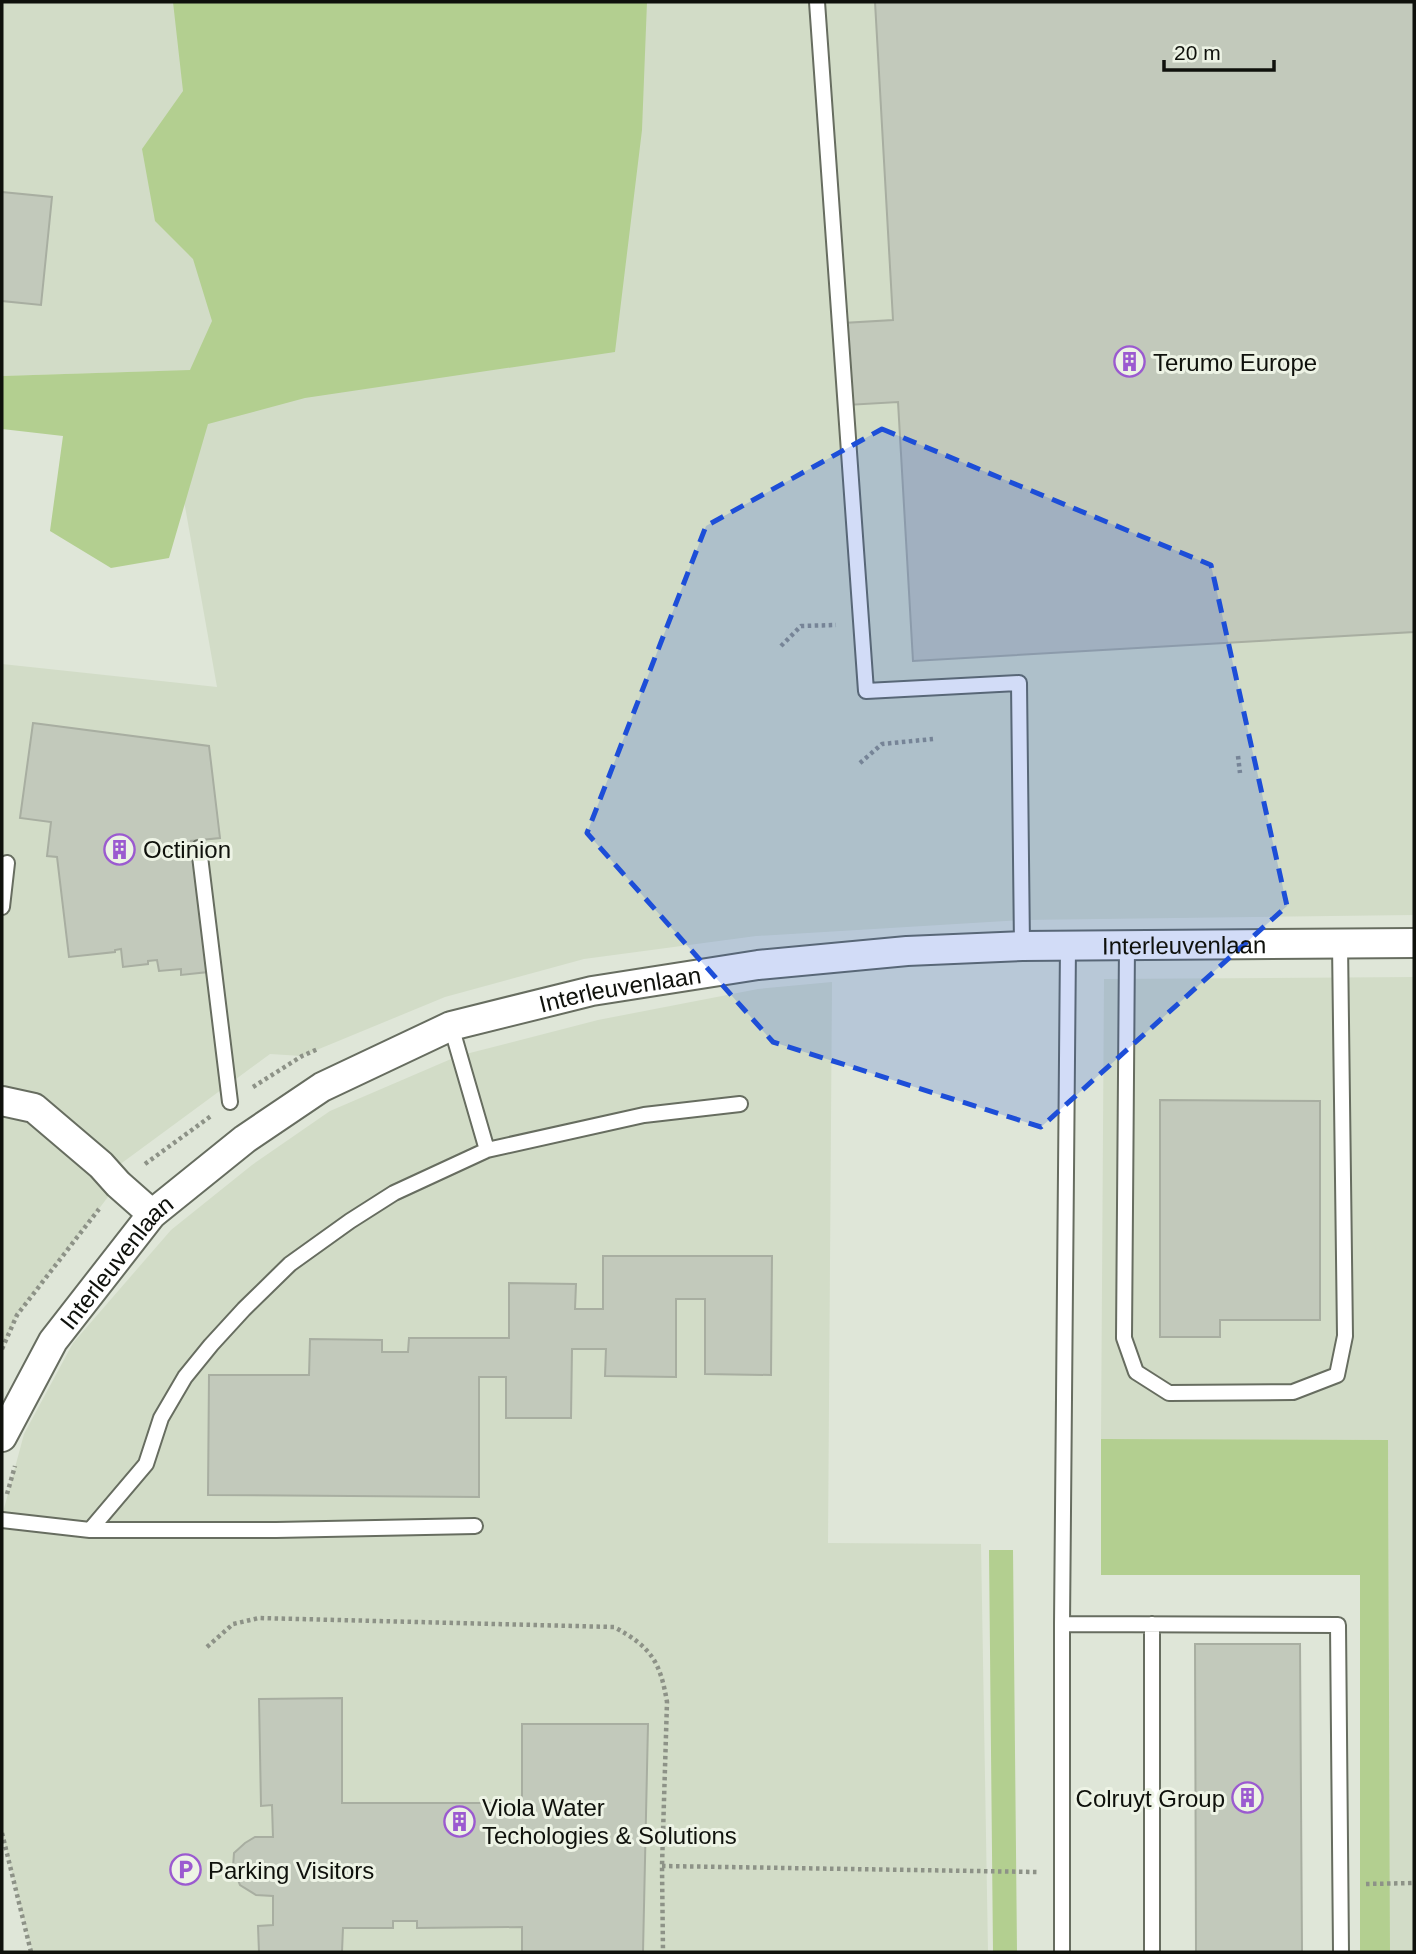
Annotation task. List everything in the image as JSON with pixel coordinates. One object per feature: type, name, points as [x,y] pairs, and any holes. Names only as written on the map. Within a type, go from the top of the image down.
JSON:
[{"type":"street","name":"Interleuvenlaan","points":[[2,1437],[53,1341],[152,1214],[245,1139],[322,1087],[451,1026],[592,991],[758,965],[907,951],[1022,946],[1414,943]]},
{"type":"street","points":[[2,1101],[34,1108],[101,1165],[152,1214]]},
{"type":"lane","points":[[817,2],[866,691],[1019,683],[1022,946]]},
{"type":"lane","points":[[198,848],[230,1102]]},
{"type":"lane","points":[[2,907],[7,863]]},
{"type":"lane","points":[[1127,945],[1124,1338],[1136,1372],[1169,1393],[1293,1392],[1338,1375],[1345,1336],[1340,944]]},
{"type":"lane","points":[[1062,1952],[1068,946]]},
{"type":"lane","points":[[451,1026],[487,1150]]},
{"type":"lane","points":[[90,1530],[146,1464],[161,1418],[185,1377],[244,1309],[290,1264],[350,1221],[394,1193],[487,1150],[644,1115],[740,1104]]},
{"type":"lane","points":[[2,1520],[90,1530],[475,1526]]},
{"type":"lane","points":[[1062,1624],[1338,1625],[1341,1952]]},
{"type":"lane","points":[[1152,1624],[1152,1952]]},
{"type":"path","points":[[781,646],[801,626],[862,625]]},
{"type":"path","points":[[860,763],[882,744],[933,739]]},
{"type":"path","points":[[1238,756],[1240,773]]},
{"type":"path","points":[[207,1647],[233,1624],[259,1618],[614,1628],[636,1639],[652,1654],[662,1676],[667,1702],[663,1952]]},
{"type":"path","points":[[2,1833],[32,1952]]},
{"type":"path","points":[[663,1866],[1062,1872]]},
{"type":"path","points":[[1341,1884],[1414,1883]]},
{"type":"highlighted area","points":[[882,429],[1211,565],[1287,906],[1041,1127],[773,1042],[587,833],[706,526]]},
{"type":"shaded area","points":[[2,2],[1414,2],[1414,915],[1022,920],[756,936],[584,959],[445,997],[302,1056],[270,1054],[115,1168],[98,1148],[31,1092],[2,1086],[2,664],[217,687],[161,371],[2,376]]},
{"type":"shaded area","points":[[1414,977],[1414,1952],[1390,1952],[1388,1440],[1101,1439],[1104,979]]},
{"type":"shaded area","points":[[832,982],[828,1543],[981,1544],[988,1952],[32,1952],[2,1833],[2,1516],[24,1434],[73,1343],[171,1230],[252,1165],[330,1111],[458,1056],[598,1020],[758,989]]},
{"type":"shaded area","points":[[2,1101],[118,1184],[17,1315],[2,1349]]},
{"type":"green space","points":[[173,2],[647,2],[642,130],[615,352],[305,398],[208,424],[169,558],[111,568],[50,531],[63,436],[2,429],[2,376],[190,370],[212,321],[193,259],[155,221],[142,149],[183,91]]},
{"type":"green space","points":[[1101,1439],[1388,1440],[1390,1952],[1360,1952],[1360,1575],[1101,1575]]},
{"type":"green space","points":[[989,1550],[1013,1550],[1017,1952],[993,1952]]},
{"type":"building","name":"Terumo Europe","points":[[875,2],[1414,2],[1414,632],[913,661],[898,402],[847,405],[843,323],[893,320]]},
{"type":"building","points":[[2,192],[52,197],[41,305],[2,301]]},
{"type":"building","name":"Octinion","points":[[33,723],[209,746],[220,838],[191,841],[208,972],[181,975],[181,969],[159,971],[157,960],[148,961],[148,964],[123,967],[121,949],[69,957],[57,857],[47,856],[51,822],[20,818]]},
{"type":"building","points":[[1160,1100],[1320,1101],[1320,1320],[1220,1320],[1220,1337],[1160,1337]]},
{"type":"building","points":[[603,1256],[772,1256],[771,1375],[705,1374],[705,1299],[676,1299],[676,1377],[605,1376],[606,1349],[572,1349],[571,1418],[506,1418],[506,1377],[479,1377],[479,1497],[208,1495],[209,1375],[309,1375],[310,1339],[382,1340],[382,1352],[408,1352],[409,1338],[509,1338],[509,1283],[576,1284],[575,1309],[603,1309]]},
{"type":"building","name":"Colruyt Group","points":[[1195,1644],[1300,1644],[1302,1952],[1196,1952]]},
{"type":"building","name":"Viola Water Techologies & Solutions","points":[[342,1698],[342,1803],[522,1803],[522,1724],[648,1724],[643,1952],[522,1952],[522,1927],[417,1928],[417,1921],[393,1921],[393,1928],[343,1928],[342,1952],[259,1952],[258,1926],[273,1925],[273,1896],[256,1895],[240,1885],[233,1867],[234,1853],[245,1843],[255,1837],[273,1837],[272,1805],[261,1806],[259,1699]]},
{"type":"place","name":"Terumo Europe","points":[[1130,362]]},
{"type":"place","name":"Octinion","points":[[120,849]]},
{"type":"place","name":"Colruyt Group","points":[[1248,1798]]},
{"type":"place","name":"Viola Water Techologies & Solutions","points":[[459,1821]]},
{"type":"place","name":"Parking Visitors","points":[[185,1870]]}]
